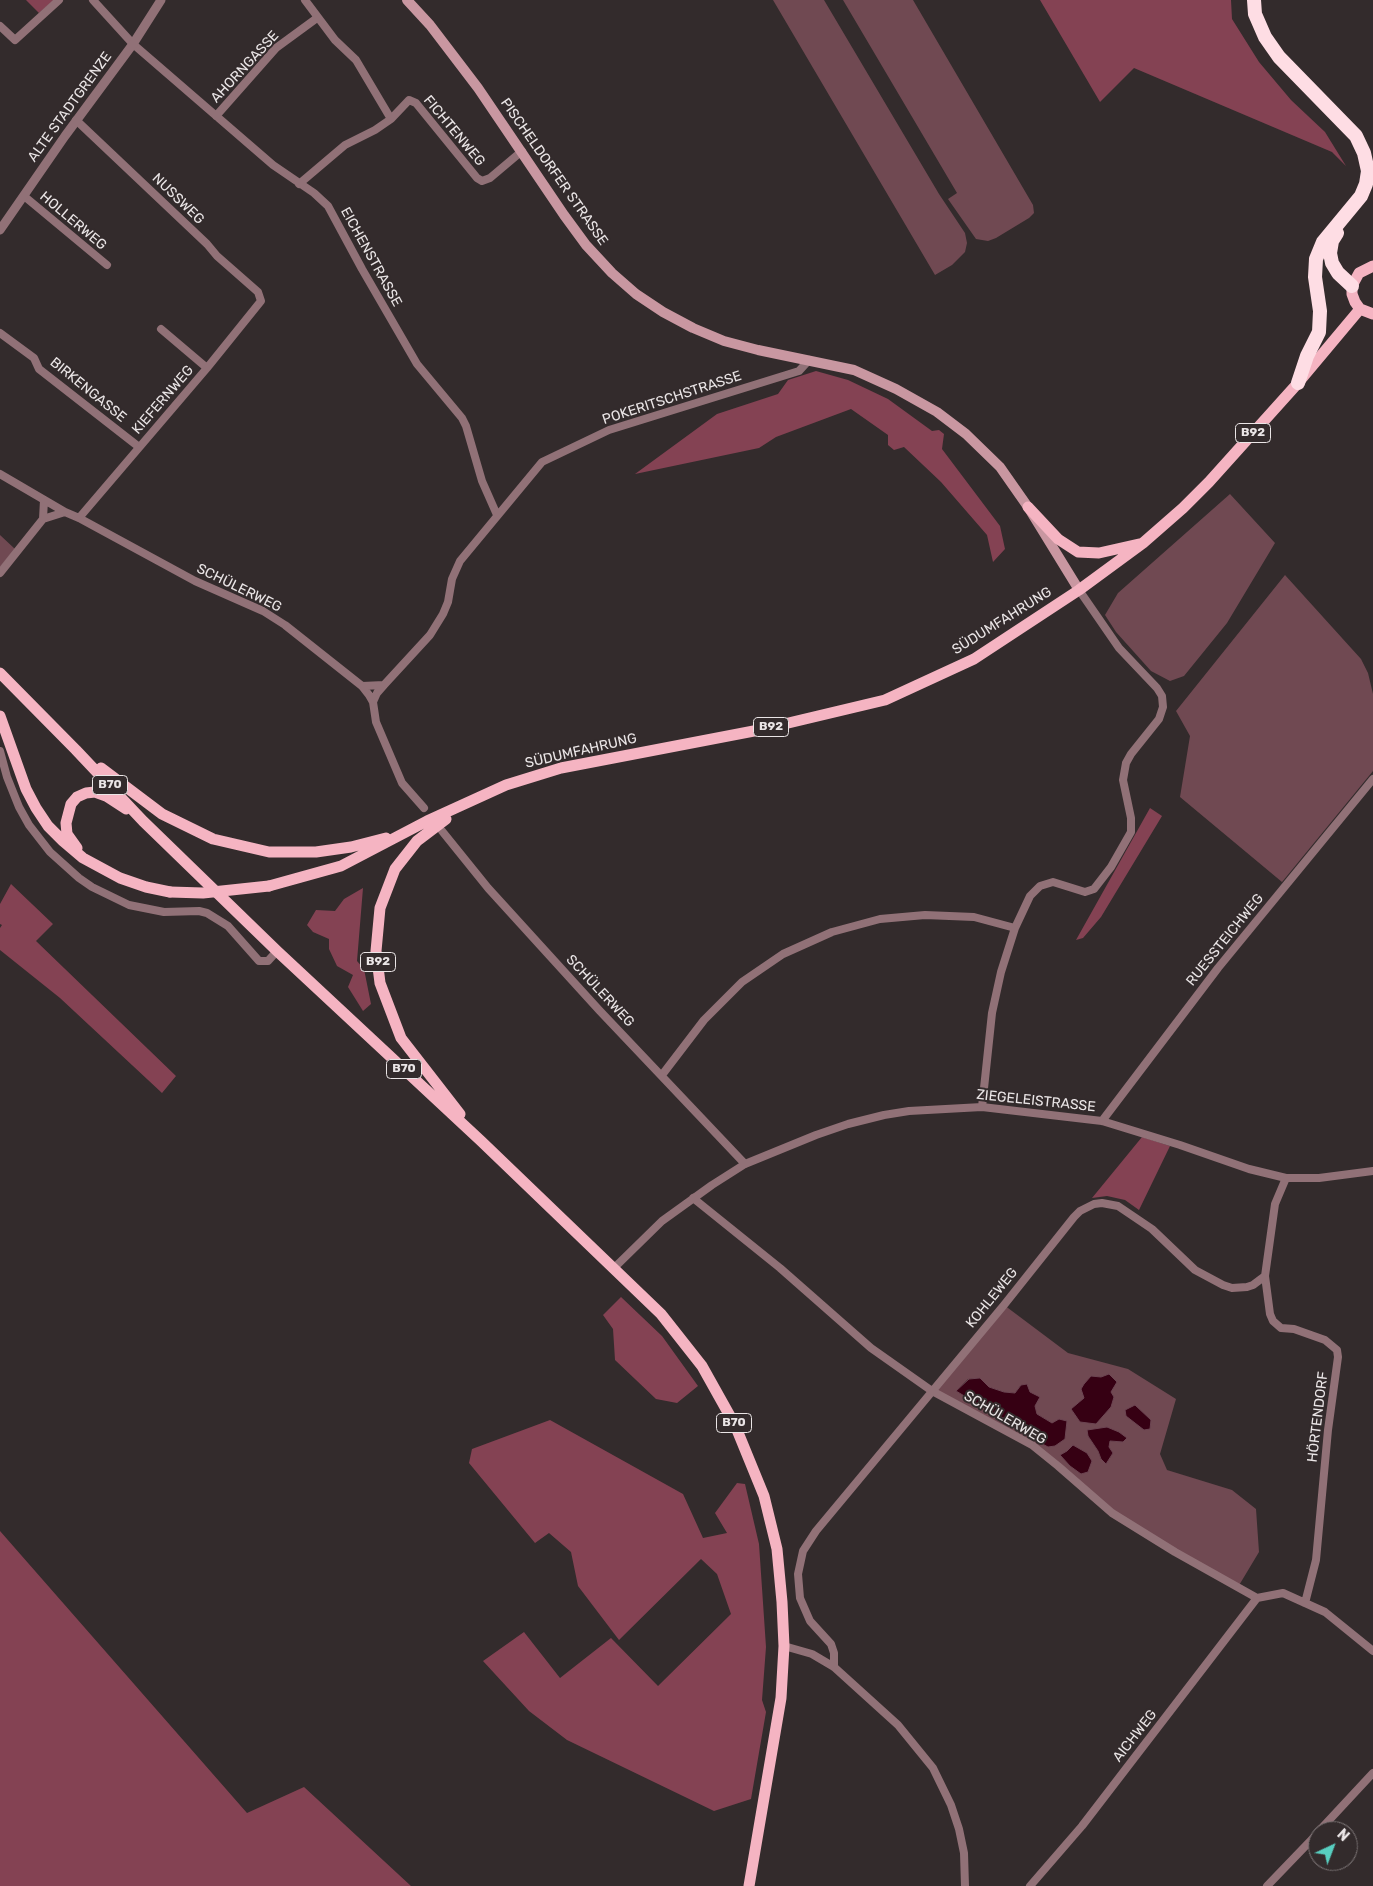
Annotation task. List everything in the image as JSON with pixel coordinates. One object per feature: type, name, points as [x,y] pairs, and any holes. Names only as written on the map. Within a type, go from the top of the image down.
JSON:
[{"type":"highway","points":[[1254,0],[1255,14],[1265,37],[1279,58],[1356,136],[1364,153],[1368,171],[1362,196],[1345,217],[1332,229],[1323,242],[1316,259],[1315,277],[1320,311],[1319,332],[1307,356],[1298,383]]},
{"type":"highway","points":[[1345,217],[1332,241],[1330,253],[1332,263],[1338,273],[1352,286]]},
{"type":"main road","name":"PISCHELDORFER STRASSE","points":[[407,0],[478,88],[586,245],[612,273],[636,294],[692,328],[724,341],[758,350],[854,370],[896,388],[938,412],[966,434],[1000,467],[1028,506],[1079,590]]},
{"type":"main road","points":[[1373,266],[1360,273],[1352,286],[1355,302],[1360,309],[1373,314]]},
{"type":"main road","name":"B92","points":[[1079,590],[1143,543],[1209,482],[1298,383],[1360,309]]},
{"type":"main road","points":[[1028,506],[1058,538],[1078,552],[1099,553],[1143,543]]},
{"type":"main road","name":"SÜDUMFAHRUNG","points":[[0,716],[26,789],[36,808],[48,826],[83,858],[120,878],[146,887],[170,892],[203,893],[269,886],[341,866],[506,785],[561,768],[759,730],[885,700],[974,659],[1079,590]]},
{"type":"main road","name":"B70","points":[[0,673],[143,821],[276,951],[481,1141],[661,1314],[702,1366],[735,1425],[764,1496],[777,1549],[782,1602],[784,1646],[781,1698],[749,1886]]},
{"type":"main road","name":"B92","points":[[76,750],[162,814],[213,839],[270,852],[316,852],[351,847],[405,834]]},
{"type":"main road","name":"SÜDUMFAHRUNG","points":[[83,858],[67,834],[67,813],[77,797],[95,792],[106,796],[143,821]]},
{"type":"main road","name":"B92","points":[[481,1141],[401,1038],[380,984],[376,951],[380,908],[395,869],[417,841],[433,827],[482,796]]},
{"type":"street","points":[[0,26],[15,40],[60,0]]},
{"type":"street","name":"EICHENSTRASSE","points":[[93,0],[133,44],[273,165],[314,193],[328,206],[417,364],[462,418],[482,482],[497,515]]},
{"type":"street","name":"ALTE STADTGRENZE","points":[[0,230],[76,120],[133,44],[161,0]]},
{"type":"street","points":[[299,184],[345,145],[375,130],[391,119],[356,60],[335,40],[304,0]]},
{"type":"street","name":"AHORNGASSE","points":[[216,116],[276,48],[317,18]]},
{"type":"street","name":"FICHTENWEG","points":[[391,119],[409,100],[416,103],[477,178],[482,181],[490,178],[522,151]]},
{"type":"street","name":"NUSSWEG","points":[[76,120],[261,296]]},
{"type":"street","name":"HOLLERWEG","points":[[24,196],[107,265]]},
{"type":"street","name":"KIEFERNWEG","points":[[80,518],[259,305],[261,296]]},
{"type":"street","points":[[161,329],[207,368]]},
{"type":"street","name":"BIRKENGASSE","points":[[0,334],[34,358],[39,369],[139,447]]},
{"type":"street","name":"POKERITSCHSTRASSE","points":[[373,702],[384,685],[435,628],[448,602],[452,579],[460,561],[542,462],[609,430],[799,371],[808,360]]},
{"type":"street","name":"SCHÜLERWEG","points":[[0,474],[65,512],[80,518],[195,581],[262,611],[285,625],[362,686],[373,702],[376,722],[402,783],[424,808]]},
{"type":"street","points":[[43,519],[44,500]]},
{"type":"street","points":[[0,573],[43,519],[65,512]]},
{"type":"street","points":[[982,1106],[992,1013],[1001,972],[1015,928],[1030,896],[1040,886],[1053,882],[1084,892],[1094,889],[1111,867],[1131,832],[1131,818],[1123,780],[1126,763],[1159,719],[1163,708],[1162,696],[1157,688],[1119,648],[1079,590]]},
{"type":"street","points":[[362,686],[384,685]]},
{"type":"street","points":[[0,751],[7,777],[19,807],[29,825],[50,852],[79,878],[114,899],[136,906],[164,912],[199,911],[207,913],[228,926],[259,961],[268,961],[276,951]]},
{"type":"street","name":"RUESSTEICHWEG","points":[[1102,1121],[1218,968],[1373,779]]},
{"type":"street","name":"SCHÜLERWEG","points":[[442,831],[488,888],[599,1010],[745,1164]]},
{"type":"street","points":[[662,1075],[704,1020],[742,982],[783,954],[832,932],[880,919],[926,915],[974,917],[1015,928]]},
{"type":"street","name":"ZIEGELEISTRASSE","points":[[614,1268],[662,1221],[745,1164],[816,1135],[884,1115],[938,1108],[982,1106],[1102,1121],[1249,1169],[1286,1178],[1319,1178],[1373,1171]]},
{"type":"street","points":[[1265,1276],[1275,1204],[1286,1178]]},
{"type":"street","name":"SCHÜLERWEG","points":[[693,1198],[787,1274],[872,1348],[932,1391],[1032,1445],[1112,1513],[1257,1598]]},
{"type":"street","name":"KOHLEWEG","points":[[834,1667],[834,1653],[830,1644],[810,1621],[800,1598],[798,1574],[803,1551],[816,1531],[1004,1305],[1074,1217],[1088,1206],[1110,1204],[1129,1211],[1152,1228],[1196,1270],[1223,1285],[1232,1288],[1247,1287],[1265,1276]]},
{"type":"street","name":"HÖRTENDORF","points":[[1265,1276],[1270,1314],[1273,1321],[1281,1328],[1325,1340],[1337,1350],[1338,1357],[1328,1430],[1316,1560],[1305,1603]]},
{"type":"street","points":[[1257,1598],[1283,1593],[1325,1612],[1373,1651]]},
{"type":"street","name":"AICHWEG","points":[[1030,1886],[1082,1826],[1257,1598]]},
{"type":"street","points":[[784,1646],[812,1654],[834,1667],[898,1726],[932,1768],[952,1805],[959,1829],[964,1853],[965,1886]]},
{"type":"street","points":[[1329,1821],[1373,1773]]},
{"type":"street","points":[[1267,1886],[1308,1843]]},
{"type":"shaded area","points":[[26,0],[54,0],[39,13]]},
{"type":"shaded area","points":[[773,0],[824,0],[939,194],[965,233],[967,243],[965,252],[952,265],[935,275]]},
{"type":"shaded area","points":[[843,0],[913,0],[1033,205],[1034,213],[1029,218],[996,238],[988,241],[976,239],[948,199],[957,193]]},
{"type":"shaded area","points":[[1040,0],[1231,0],[1232,19],[1259,62],[1291,100],[1325,132],[1346,166],[1332,152],[1134,68],[1100,102]]},
{"type":"shaded area","points":[[816,371],[848,380],[888,399],[932,431],[939,430],[944,434],[942,449],[1000,526],[1005,549],[993,562],[987,535],[941,482],[904,447],[894,450],[888,445],[888,435],[851,409],[776,437],[759,448],[635,474],[717,414],[778,394],[788,380]]},
{"type":"shaded area","points":[[1230,494],[1275,543],[1227,623],[1184,676],[1170,681],[1151,671],[1116,632],[1105,615],[1118,593]]},
{"type":"shaded area","points":[[0,535],[15,549],[0,567]]},
{"type":"shaded area","points":[[1285,575],[1361,659],[1368,673],[1373,694],[1373,771],[1282,882],[1180,797],[1190,736],[1176,711]]},
{"type":"shaded area","points":[[1150,808],[1162,816],[1101,917],[1083,938],[1076,940]]},
{"type":"shaded area","points":[[11,884],[53,924],[36,941],[176,1076],[162,1093],[60,998],[0,950],[0,928],[2,925],[0,924],[0,904]]},
{"type":"shaded area","points":[[363,888],[357,961],[364,969],[371,1004],[363,1011],[348,987],[353,975],[337,966],[329,949],[329,939],[313,932],[307,925],[316,910],[335,911],[344,899]]},
{"type":"shaded area","points":[[1142,1137],[1170,1146],[1139,1210],[1125,1200],[1107,1196],[1092,1198]]},
{"type":"shaded area","points":[[621,1297],[662,1336],[698,1386],[677,1403],[656,1399],[615,1360],[613,1329],[603,1315]]},
{"type":"shaded area","points":[[1004,1305],[1068,1353],[1128,1369],[1176,1399],[1160,1454],[1167,1470],[1232,1490],[1256,1509],[1259,1552],[1238,1587],[1112,1513],[1032,1445],[932,1391]],"holes":[[[980,1378],[989,1387],[1004,1392],[1015,1393],[1021,1385],[1030,1392],[1037,1414],[1065,1431],[1065,1439],[1037,1441],[1011,1421],[996,1415],[956,1391],[968,1379]],[[1088,1436],[1123,1442],[1110,1441],[1108,1447],[1113,1453],[1106,1464],[1101,1459]]]},
{"type":"shaded area","points":[[1109,1374],[1117,1382],[1111,1392],[1114,1397],[1111,1407],[1096,1424],[1080,1422],[1071,1409],[1084,1398],[1081,1389],[1084,1384],[1091,1376],[1101,1377]]},
{"type":"shaded area","points":[[980,1378],[989,1387],[1004,1392],[1015,1393],[1021,1385],[1027,1384],[1030,1392],[1040,1397],[1035,1406],[1037,1414],[1052,1423],[1059,1419],[1067,1421],[1065,1439],[1055,1446],[1048,1447],[1011,1421],[996,1415],[956,1391],[969,1379]]},
{"type":"shaded area","points":[[1135,1405],[1151,1420],[1150,1429],[1144,1430],[1126,1416],[1125,1410]]},
{"type":"shaded area","points":[[550,1420],[683,1494],[703,1538],[727,1533],[715,1513],[737,1483],[745,1484],[759,1544],[766,1647],[762,1700],[766,1712],[751,1799],[714,1811],[567,1740],[529,1711],[483,1661],[524,1632],[560,1678],[611,1638],[658,1686],[731,1614],[717,1574],[701,1559],[619,1640],[578,1586],[571,1552],[549,1533],[535,1543],[469,1463],[472,1449]]},
{"type":"shaded area","points":[[1107,1427],[1127,1438],[1123,1442],[1110,1441],[1109,1447],[1113,1453],[1106,1464],[1101,1459],[1088,1436],[1087,1430]]},
{"type":"shaded area","points":[[1073,1445],[1087,1453],[1092,1461],[1088,1472],[1081,1474],[1060,1455]]},
{"type":"shaded area","points":[[0,1531],[247,1813],[304,1787],[411,1886],[0,1886]]}]
